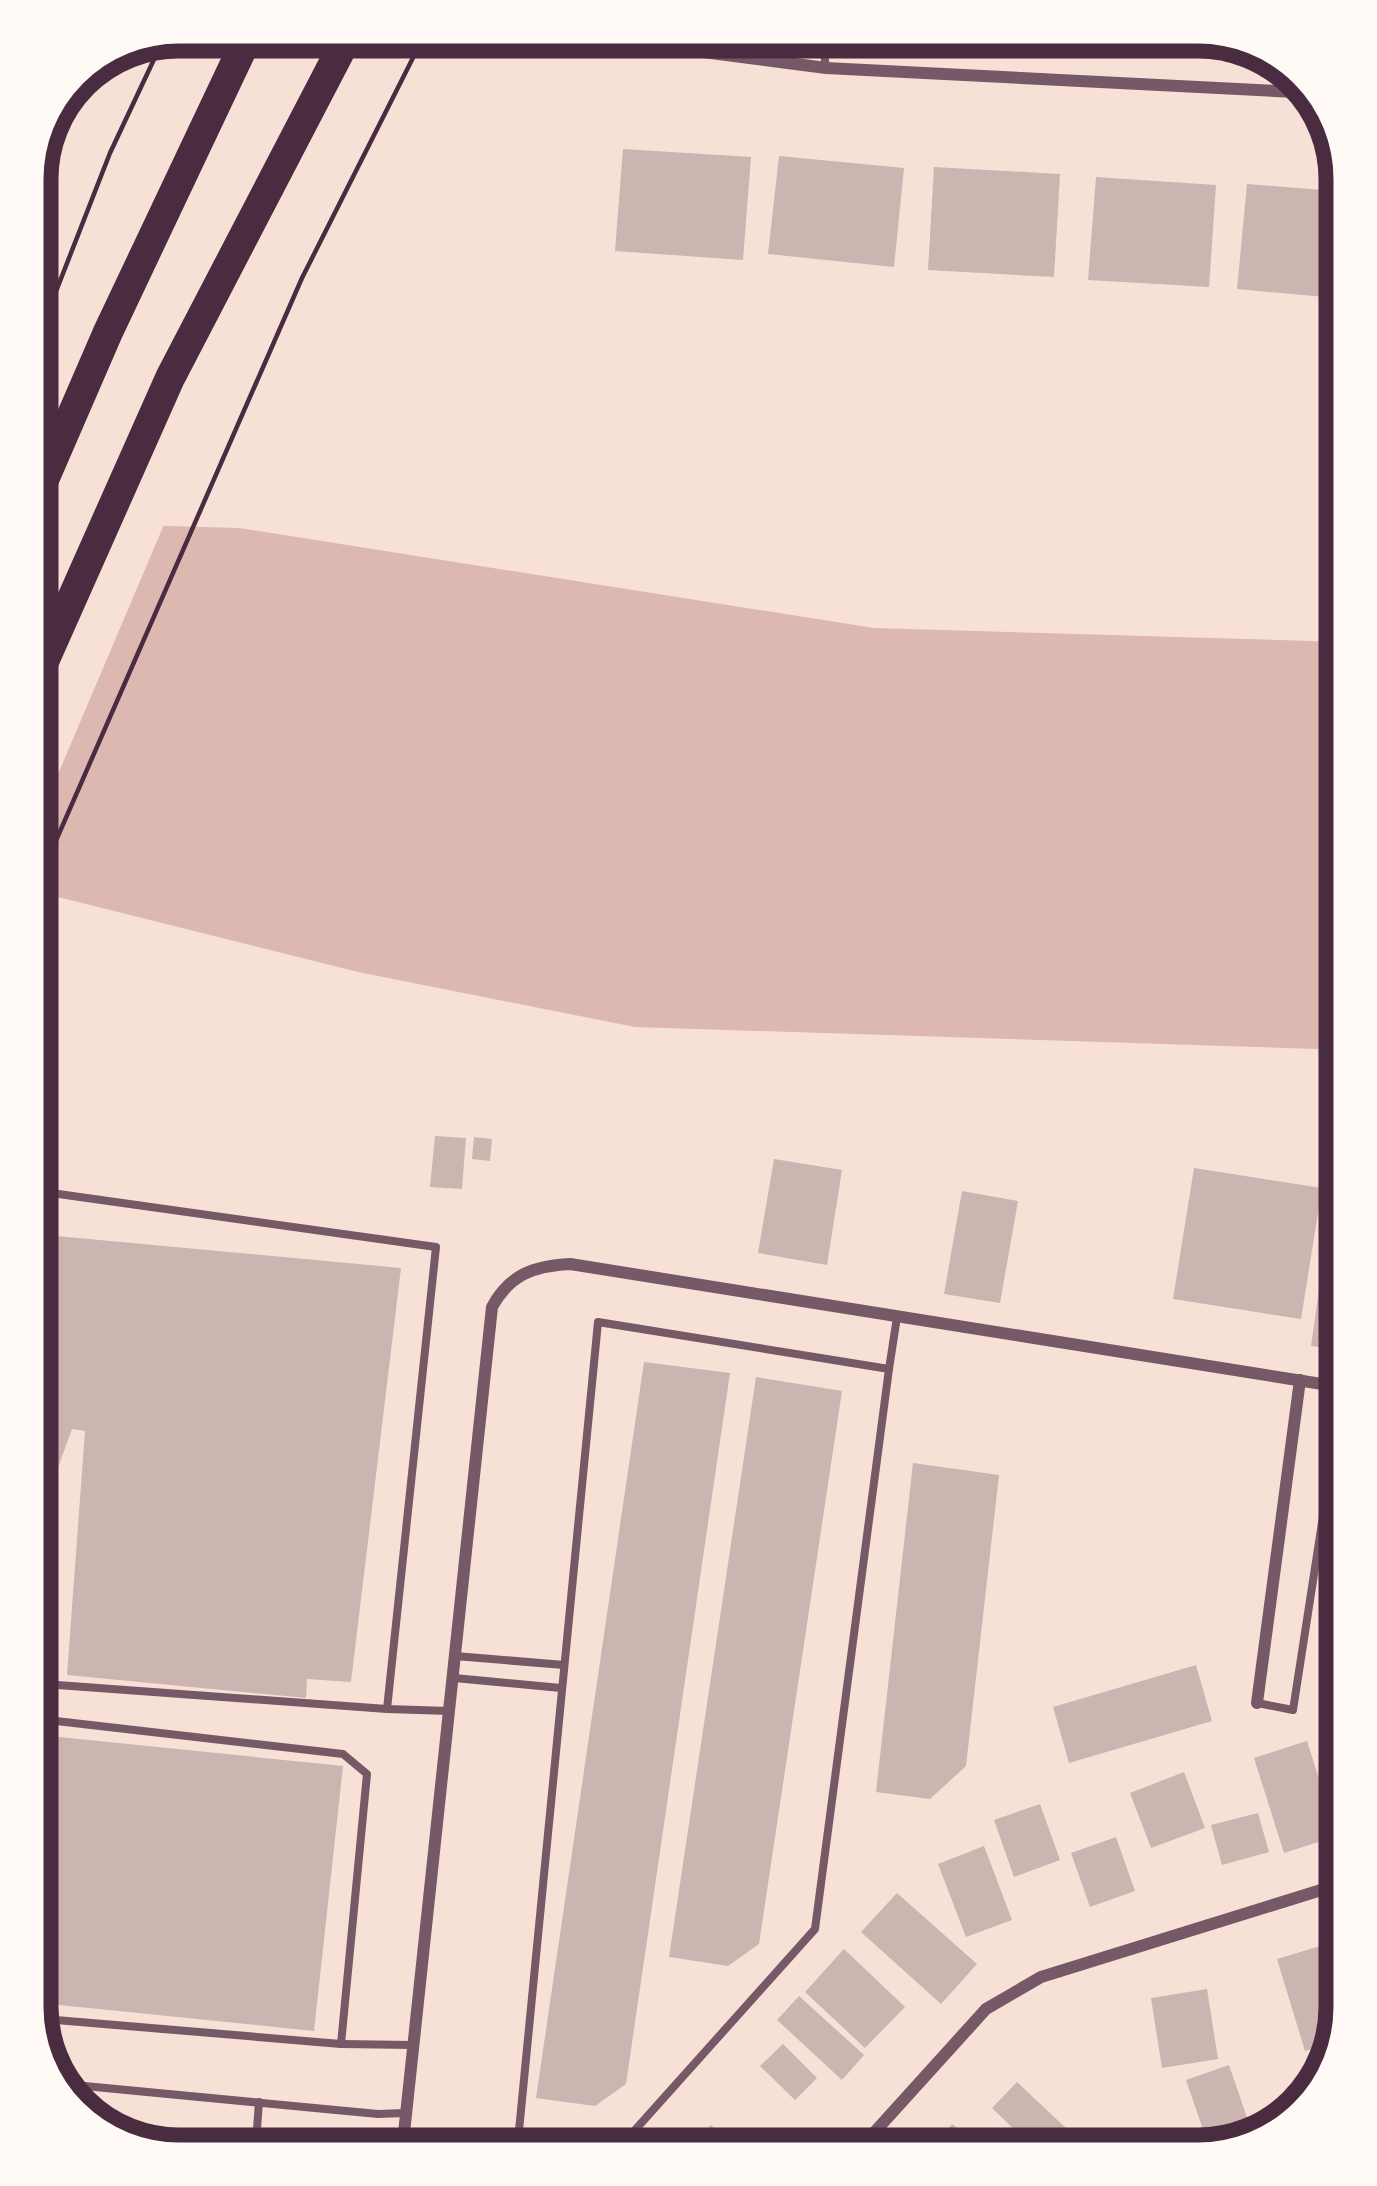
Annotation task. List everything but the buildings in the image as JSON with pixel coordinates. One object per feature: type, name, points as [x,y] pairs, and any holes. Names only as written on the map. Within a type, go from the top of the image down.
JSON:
[{"type":"highway","points":[[51,464],[241,51]]},
{"type":"highway","points":[[51,646],[170,378],[340,51]]},
{"type":"street","points":[[702,51],[826,68],[1292,92]]},
{"type":"street","points":[[404,2135],[492,1307],[517,1276],[539,1266],[570,1264],[1326,1384]]},
{"type":"street","points":[[1257,1702],[1300,1380]]},
{"type":"street","points":[[872,2135],[986,2009],[1040,1977],[1326,1888]]},
{"type":"lane","points":[[824,51],[826,68]]},
{"type":"lane","points":[[51,1193],[436,1247],[387,1709]]},
{"type":"lane","points":[[631,2135],[815,1929],[897,1316]]},
{"type":"lane","points":[[519,2135],[598,1322],[889,1369]]},
{"type":"lane","points":[[1257,1702],[1293,1710],[1326,1497]]},
{"type":"lane","points":[[454,1656],[564,1665]]},
{"type":"lane","points":[[452,1678],[561,1688]]},
{"type":"lane","points":[[51,1685],[448,1711]]},
{"type":"lane","points":[[51,1720],[343,1754],[367,1774],[341,2044]]},
{"type":"lane","points":[[52,2020],[341,2044],[413,2045]]},
{"type":"lane","points":[[78,2085],[378,2114],[406,2112]]},
{"type":"lane","points":[[257,2135],[259,2102]]},
{"type":"path","points":[[51,852],[302,278],[416,51]]},
{"type":"path","points":[[51,306],[110,153],[156,53]]},
{"type":"shaded area","points":[[51,523],[239,528],[874,628],[1326,641],[1326,1049],[635,1027],[358,972],[51,895]]},
{"type":"pier","points":[[51,517],[166,520],[51,791]]}]
